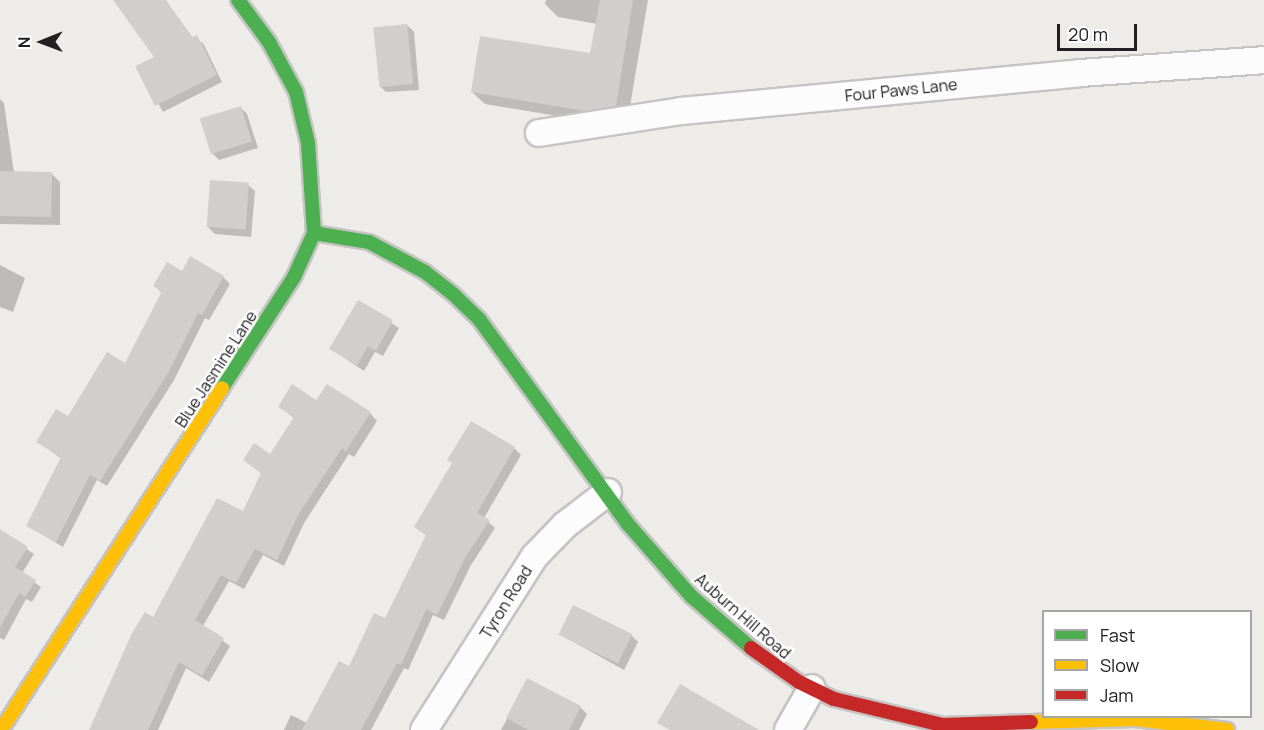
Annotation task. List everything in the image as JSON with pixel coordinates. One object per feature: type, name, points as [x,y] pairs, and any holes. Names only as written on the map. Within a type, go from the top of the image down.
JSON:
[{"type":"street","name":"Blue Jasmine Lane","points":[[1,730],[294,278],[314,233],[308,143],[296,92],[269,42],[238,0]]},
{"type":"street","name":"Four Paws Lane","points":[[539,133],[681,111],[1080,73],[1264,60]]},
{"type":"street","name":"Auburn Hill Road","points":[[314,233],[369,242],[426,272],[453,294],[479,320],[608,492],[627,523],[691,596],[768,663],[812,688],[834,699],[942,725],[1135,719],[1227,730]]},
{"type":"street","name":"Tyron Road","points":[[424,730],[535,556],[565,525],[608,492]]},
{"type":"street","points":[[788,730],[812,688]]},
{"type":"building","points":[[113,0],[166,0],[192,37],[197,35],[217,75],[155,106],[135,66],[154,57]]},
{"type":"building","points":[[600,0],[633,0],[616,106],[585,111],[471,92],[480,36],[590,53]]},
{"type":"building","points":[[407,24],[413,84],[379,87],[373,28]]},
{"type":"building","points":[[241,106],[252,141],[211,154],[200,119]]},
{"type":"building","points":[[0,171],[52,172],[51,217],[0,216]]},
{"type":"building","points":[[210,180],[249,183],[246,230],[207,227]]},
{"type":"building","points":[[190,256],[224,276],[202,315],[198,313],[168,373],[100,481],[90,475],[56,542],[26,526],[61,457],[36,442],[56,409],[68,416],[107,352],[125,363],[162,291],[153,286],[167,262],[182,271]]},
{"type":"building","points":[[358,300],[393,320],[376,351],[368,346],[357,365],[329,349]]},
{"type":"building","points":[[292,384],[316,400],[327,384],[371,412],[346,451],[342,448],[298,515],[277,560],[255,549],[236,583],[221,575],[195,620],[224,638],[202,676],[179,662],[148,730],[89,730],[132,633],[145,612],[153,617],[217,498],[243,511],[261,473],[243,460],[254,443],[270,454],[294,417],[278,407]]},
{"type":"building","points":[[471,421],[515,447],[477,513],[490,520],[465,558],[437,615],[426,609],[401,665],[397,663],[361,730],[302,730],[339,661],[349,666],[374,613],[385,618],[426,535],[414,527],[452,463],[447,460]]},
{"type":"building","points":[[0,529],[28,547],[15,567],[36,580],[25,597],[19,593],[0,628]]},
{"type":"building","points":[[573,605],[632,634],[618,664],[559,635]]},
{"type":"building","points":[[527,678],[581,706],[569,730],[528,730],[506,718]]},
{"type":"building","points":[[680,684],[759,730],[670,730],[657,723]]},
{"type":"traffic: fast","points":[[222,388],[294,277],[314,233],[308,143],[296,92],[269,42],[238,0]]},
{"type":"traffic: fast","points":[[314,233],[369,242],[425,272],[453,294],[479,319],[627,523],[691,596],[751,648]]},
{"type":"traffic: slow","points":[[1,730],[222,388]]},
{"type":"traffic: slow","points":[[1031,722],[1135,719],[1227,730]]},
{"type":"traffic: jam","points":[[751,648],[799,682],[834,699],[942,725],[1031,722]]}]
